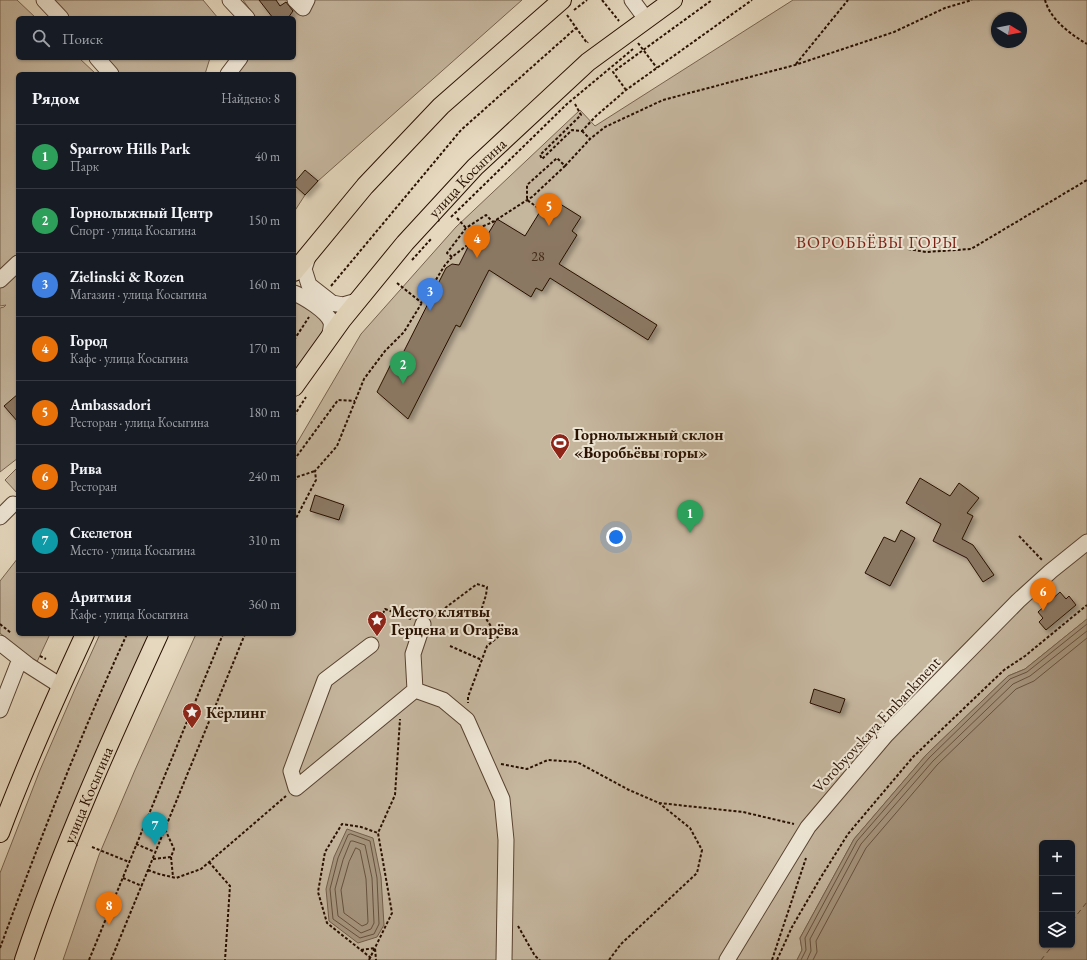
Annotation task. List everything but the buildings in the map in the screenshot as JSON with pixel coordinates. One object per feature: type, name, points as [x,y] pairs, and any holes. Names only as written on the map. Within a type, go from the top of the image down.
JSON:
[{"type":"main road","points":[[296,269],[365,186],[441,106],[562,0]]},
{"type":"main road","name":"улица Косыгина","points":[[300,392],[329,338],[416,229],[475,168],[588,62],[673,0]]},
{"type":"main road","points":[[0,833],[61,686],[84,636]]},
{"type":"main road","name":"улица Косыгина","points":[[24,960],[71,834],[158,636]]},
{"type":"street","points":[[44,0],[59,16]]},
{"type":"street","points":[[230,0],[245,16]]},
{"type":"street","points":[[296,0],[303,8],[307,0]]},
{"type":"street","points":[[632,0],[646,19]]},
{"type":"street","points":[[99,60],[110,72]]},
{"type":"street","points":[[230,72],[238,60]]},
{"type":"street","points":[[308,254],[304,269],[310,285],[332,303],[343,305],[358,301]]},
{"type":"street","points":[[0,280],[16,265]]},
{"type":"street","points":[[296,294],[302,296],[327,315],[332,323],[329,338]]},
{"type":"street","points":[[0,517],[13,504]]},
{"type":"street","name":"Vorobyovskaya Embankment","points":[[727,960],[808,827],[886,735],[1018,600],[1087,542]]},
{"type":"street","points":[[414,690],[413,654],[423,624]]},
{"type":"street","points":[[0,643],[20,659],[61,686]]},
{"type":"street","points":[[371,645],[325,680],[291,771],[296,788],[414,690]]},
{"type":"street","points":[[0,710],[20,659]]},
{"type":"street","points":[[414,690],[443,700],[467,720],[502,799],[506,840],[504,960]]},
{"type":"path","points":[[587,0],[567,15],[587,43],[593,39]]},
{"type":"path","points":[[602,0],[621,24]]},
{"type":"path","points":[[626,90],[613,72],[712,0]]},
{"type":"path","points":[[582,131],[596,116],[626,90],[752,0]]},
{"type":"path","points":[[795,65],[848,0]]},
{"type":"path","points":[[296,478],[315,471],[337,446],[364,379],[385,351],[404,332],[445,265],[452,257],[470,243],[481,227],[493,222],[527,200],[565,166],[590,139],[605,127],[663,100],[795,65],[894,32],[945,8],[972,0]]},
{"type":"path","points":[[1045,0],[1047,8],[1063,27],[1087,44]]},
{"type":"path","points":[[322,296],[461,130],[576,28]]},
{"type":"path","points":[[447,221],[567,104],[638,44],[657,68]]},
{"type":"path","points":[[574,104],[581,115],[540,155],[542,159],[572,130],[582,131],[590,139]]},
{"type":"path","points":[[527,200],[527,185],[557,158],[565,166]]},
{"type":"path","points":[[908,249],[926,252],[971,249],[1087,180]]},
{"type":"path","points":[[527,200],[542,210]]},
{"type":"path","points":[[452,257],[447,253],[466,228],[486,215],[493,222]]},
{"type":"path","points":[[457,218],[466,228]]},
{"type":"path","points":[[411,261],[431,238]]},
{"type":"path","points":[[470,243],[476,246]]},
{"type":"path","points":[[397,283],[422,303]]},
{"type":"path","points":[[296,408],[300,392]]},
{"type":"path","points":[[296,457],[338,400],[355,401]]},
{"type":"path","points":[[296,518],[316,480],[315,471]]},
{"type":"path","points":[[1019,536],[1051,571]]},
{"type":"path","points":[[377,628],[386,609],[423,624],[477,584],[487,587],[481,611],[498,637],[487,646],[468,697],[467,720]]},
{"type":"path","points":[[777,960],[792,927],[848,834],[913,757],[1004,670],[1025,656],[1087,605]]},
{"type":"path","points":[[0,948],[25,881],[102,689],[126,636]]},
{"type":"path","points":[[89,960],[222,636]]},
{"type":"path","points":[[111,960],[244,636]]},
{"type":"path","points":[[450,646],[482,660]]},
{"type":"path","points":[[378,833],[362,827],[342,824],[325,852],[318,892],[327,923],[370,959],[392,913],[378,833],[395,795],[401,701]]},
{"type":"path","points":[[484,760],[527,769],[548,760],[576,762],[629,790],[659,803],[690,828],[702,850],[697,873],[621,944],[609,960]]},
{"type":"path","points":[[659,803],[743,812],[808,827]]},
{"type":"path","points":[[148,870],[176,878],[201,869],[276,804]]},
{"type":"path","points":[[165,829],[174,849],[171,857],[173,878]]},
{"type":"path","points":[[136,844],[155,852]]},
{"type":"path","points":[[92,847],[129,862]]},
{"type":"path","points":[[772,960],[807,855]]},
{"type":"path","points":[[152,859],[171,857]]},
{"type":"path","points":[[209,862],[230,886],[225,960]]},
{"type":"path","points":[[123,878],[142,886]]},
{"type":"path","points":[[505,921],[517,923],[535,956],[540,960]]},
{"type":"path","points":[[360,950],[375,948]]},
{"type":"path","points":[[375,948],[376,960]]},
{"type":"shaded area","points":[[0,0],[17,0],[34,16],[16,16],[16,60],[81,60],[94,72],[16,72],[16,460],[0,472],[0,308],[6,305],[0,306]]},
{"type":"shaded area","points":[[47,0],[203,0],[216,16],[61,16]]},
{"type":"shaded area","points":[[243,0],[522,0],[318,181],[305,195],[296,209],[296,72],[234,72],[246,60],[296,60],[296,16],[255,16]]},
{"type":"shaded area","points":[[793,0],[1087,0],[1087,619],[1025,669],[1008,676],[926,755],[854,839],[800,938],[802,950],[797,960],[63,960],[99,855],[195,636],[296,636],[296,445],[361,334],[456,227],[580,110],[595,126]]},
{"type":"shaded area","points":[[103,60],[209,60],[206,72],[114,72]]},
{"type":"shaded area","points":[[296,302],[329,322],[296,370]]},
{"type":"shaded area","points":[[16,469],[16,492],[5,480]]},
{"type":"shaded area","points":[[16,561],[16,636],[49,636],[36,664],[0,633],[0,581]]},
{"type":"shaded area","points":[[99,636],[150,636],[15,960],[0,960],[0,873],[40,770]]},
{"type":"water","points":[[1087,619],[1087,960],[797,960],[802,950],[800,938],[854,839],[926,755],[1008,676],[1025,669]]},
{"type":"water","points":[[347,829],[373,838],[381,877],[384,925],[377,937],[358,943],[329,921],[326,889],[334,857]]},
{"type":"ferry route","points":[[1075,917],[1087,902]]},
{"type":"ferry route","points":[[1041,960],[1051,948]]},
{"type":"place","name":"Ambassadori","points":[[549,226]]},
{"type":"place","name":"Город","points":[[477,258]]},
{"type":"place","name":"Zielinski & Rozen","points":[[430,311]]},
{"type":"place","name":"Горнолыжный Центр","points":[[403,384]]},
{"type":"place","name":"Горнолыжный склон «Воробьёвы горы»","points":[[560,460]]},
{"type":"place","name":"Sparrow Hills Park","points":[[690,533]]},
{"type":"place","name":"Рива","points":[[1043,611]]},
{"type":"place","name":"Место клятвы Герцена и Огарёва","points":[[377,637]]},
{"type":"place","name":"Кёрлинг","points":[[192,729]]},
{"type":"place","name":"Скелетон","points":[[155,845]]},
{"type":"place","name":"Аритмия","points":[[109,925]]},
{"type":"district","name":"ВОРОБЬЁВЫ ГОРЫ","points":[[877,242]]}]
